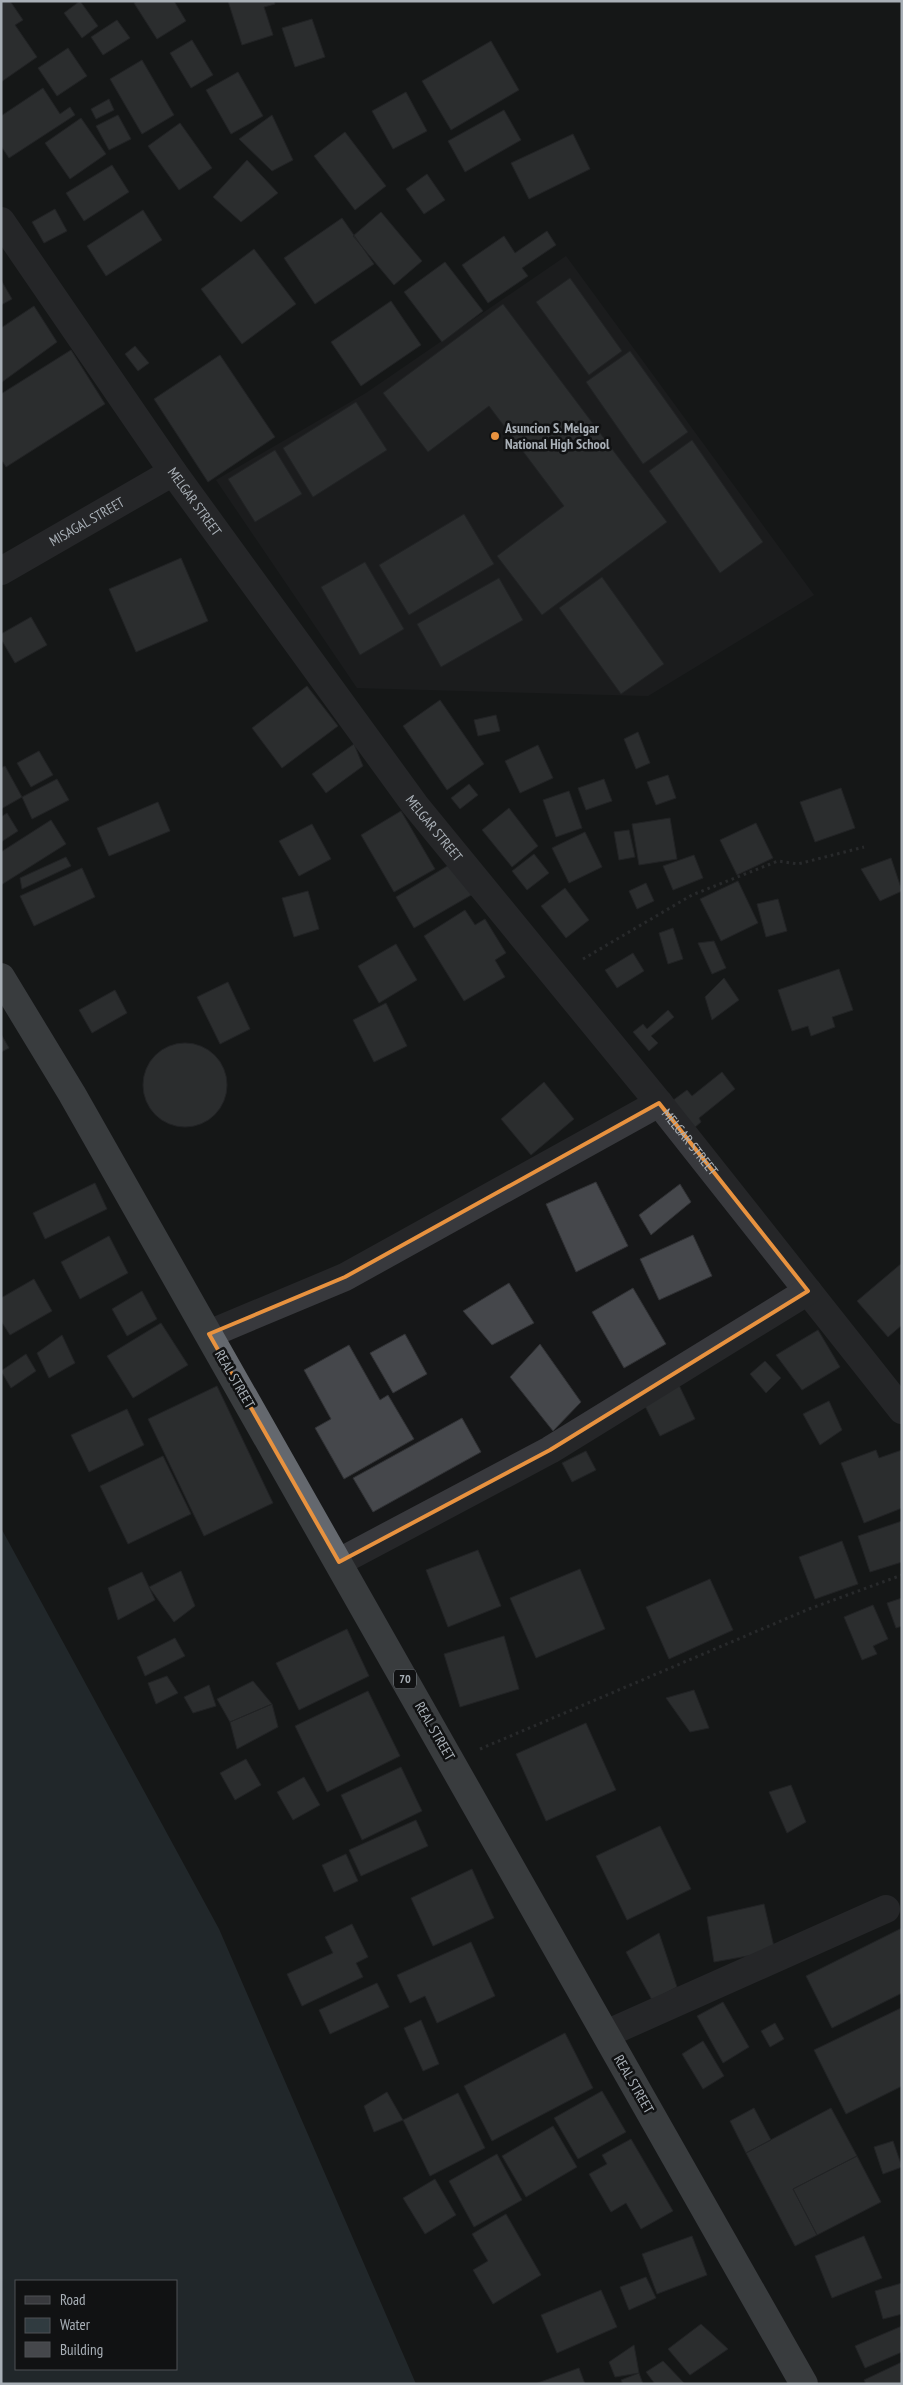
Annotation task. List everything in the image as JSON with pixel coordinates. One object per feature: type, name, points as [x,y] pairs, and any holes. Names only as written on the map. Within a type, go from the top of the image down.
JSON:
[{"type":"highway","name":"REAL STREET","points":[[1,977],[72,1094],[209,1334],[804,2384]]},
{"type":"street","name":"MELGAR STREET","points":[[1,220],[173,472],[416,805],[659,1103],[902,1410]]},
{"type":"street","name":"MISAGAL STREET","points":[[1,571],[173,472]]},
{"type":"street","points":[[209,1334],[345,1278],[659,1103]]},
{"type":"street","points":[[339,1562],[550,1450],[808,1291]]},
{"type":"street","points":[[606,2034],[886,1910]]},
{"type":"path","points":[[554,976],[692,896],[778,861],[798,864],[864,847]]},
{"type":"path","points":[[452,1762],[809,1609],[902,1575]]},
{"type":"highlighted area","points":[[659,1103],[808,1291],[550,1450],[339,1562],[209,1334],[345,1277]]},
{"type":"shaded area","name":"Asuncion S. Melgar National High School","points":[[566,256],[814,595],[648,696],[357,688],[216,480],[366,393]]},
{"type":"water","points":[[1,1528],[219,1929],[416,2384],[1,2384]]},
{"type":"building","points":[[1,1],[10,1],[23,20],[15,25],[37,57],[1,82]]},
{"type":"building","points":[[80,1],[98,26],[82,38],[64,13]]},
{"type":"building","points":[[137,1],[174,1],[186,21],[157,39],[134,3]]},
{"type":"building","points":[[228,1],[274,1],[275,4],[264,7],[273,35],[242,45]]},
{"type":"building","points":[[312,19],[325,57],[295,67],[282,28]]},
{"type":"building","points":[[117,20],[130,38],[103,55],[91,37]]},
{"type":"building","points":[[192,40],[213,75],[191,88],[170,53]]},
{"type":"building","points":[[491,41],[519,90],[451,130],[422,81]]},
{"type":"building","points":[[68,48],[87,76],[57,96],[38,68]]},
{"type":"building","points":[[142,60],[174,115],[142,134],[110,79]]},
{"type":"building","points":[[238,72],[263,116],[231,134],[206,90]]},
{"type":"building","points":[[43,88],[60,114],[70,107],[75,115],[9,158],[1,146],[1,116]]},
{"type":"building","points":[[406,92],[427,131],[393,149],[372,111]]},
{"type":"building","points":[[109,99],[114,110],[96,119],[91,109]]},
{"type":"building","points":[[504,110],[521,140],[465,172],[448,141]]},
{"type":"building","points":[[118,115],[131,139],[109,150],[96,126]]},
{"type":"building","points":[[272,115],[293,160],[272,171],[239,139]]},
{"type":"building","points":[[81,118],[106,154],[70,179],[45,143]]},
{"type":"building","points":[[180,123],[212,168],[179,190],[148,146]]},
{"type":"building","points":[[345,132],[386,186],[355,210],[314,156]]},
{"type":"building","points":[[573,134],[590,169],[529,199],[511,163]]},
{"type":"building","points":[[247,160],[278,193],[241,222],[213,197]]},
{"type":"building","points":[[112,165],[129,192],[84,221],[66,193]]},
{"type":"building","points":[[427,174],[445,200],[424,214],[406,189]]},
{"type":"building","points":[[55,209],[67,231],[44,243],[32,222]]},
{"type":"building","points":[[143,210],[162,240],[106,276],[87,246]]},
{"type":"building","points":[[381,212],[422,261],[394,285],[353,236]]},
{"type":"building","points":[[342,218],[374,264],[315,304],[284,258]]},
{"type":"building","points":[[547,231],[556,245],[522,268],[528,276],[488,303],[462,265],[504,236],[515,253]]},
{"type":"building","points":[[254,249],[296,304],[242,344],[201,289]]},
{"type":"building","points":[[445,262],[483,311],[442,342],[404,292]]},
{"type":"building","points":[[570,278],[622,351],[589,375],[536,302]]},
{"type":"building","points":[[1,280],[12,299],[1,305]]},
{"type":"building","points":[[391,301],[421,345],[361,386],[331,342]]},
{"type":"building","points":[[503,304],[667,522],[542,615],[497,556],[564,506],[489,406],[428,452],[383,393]]},
{"type":"building","points":[[34,306],[57,342],[2,382],[1,328]]},
{"type":"building","points":[[135,346],[149,363],[138,371],[125,354]]},
{"type":"building","points":[[71,350],[105,404],[6,467],[1,459],[1,394]]},
{"type":"building","points":[[630,351],[688,432],[643,464],[586,382]]},
{"type":"building","points":[[220,355],[275,437],[208,482],[154,399]]},
{"type":"building","points":[[356,402],[387,450],[313,497],[283,448]]},
{"type":"building","points":[[692,440],[763,542],[720,573],[649,471]]},
{"type":"building","points":[[275,450],[302,494],[255,522],[228,479]]},
{"type":"building","points":[[464,514],[494,564],[409,615],[379,565]]},
{"type":"building","points":[[181,558],[208,621],[136,652],[109,589]]},
{"type":"building","points":[[365,562],[404,629],[360,655],[321,587]]},
{"type":"building","points":[[602,577],[664,664],[621,694],[559,608]]},
{"type":"building","points":[[499,578],[523,620],[441,667],[417,624]]},
{"type":"building","points":[[31,617],[47,645],[15,663],[1,639],[1,634]]},
{"type":"building","points":[[307,686],[338,726],[282,768],[252,728]]},
{"type":"building","points":[[440,700],[484,764],[447,790],[403,726]]},
{"type":"building","points":[[496,715],[500,731],[478,736],[474,720]]},
{"type":"building","points":[[638,732],[650,763],[636,769],[624,739]]},
{"type":"building","points":[[354,744],[363,766],[326,793],[312,774]]},
{"type":"building","points":[[538,745],[553,778],[520,793],[505,761]]},
{"type":"building","points":[[39,751],[53,775],[31,787],[17,763]]},
{"type":"building","points":[[5,766],[22,797],[1,809],[1,768]]},
{"type":"building","points":[[668,775],[676,798],[656,805],[647,782]]},
{"type":"building","points":[[57,779],[69,800],[32,819],[22,797]]},
{"type":"building","points":[[604,779],[612,801],[586,810],[578,788]]},
{"type":"building","points":[[469,784],[478,795],[460,809],[451,798]]},
{"type":"building","points":[[841,788],[855,828],[815,842],[800,802]]},
{"type":"building","points":[[569,791],[582,828],[556,837],[543,800]]},
{"type":"building","points":[[158,802],[170,831],[109,856],[97,828]]},
{"type":"building","points":[[509,808],[538,846],[512,867],[482,830]]},
{"type":"building","points":[[401,811],[435,869],[394,892],[361,835]]},
{"type":"building","points":[[7,813],[18,831],[1,842],[1,817]]},
{"type":"building","points":[[670,818],[677,859],[639,865],[632,824]]},
{"type":"building","points":[[51,820],[66,844],[1,885],[1,852]]},
{"type":"building","points":[[756,823],[773,858],[737,875],[720,840]]},
{"type":"building","points":[[312,824],[331,859],[299,876],[279,841]]},
{"type":"building","points":[[629,830],[635,857],[619,860],[614,832]]},
{"type":"building","points":[[585,832],[602,867],[569,883],[552,848]]},
{"type":"building","points":[[534,854],[549,873],[527,890],[512,871]]},
{"type":"building","points":[[694,855],[703,878],[673,890],[663,866]]},
{"type":"building","points":[[66,857],[71,866],[22,889],[20,878]]},
{"type":"building","points":[[891,858],[902,891],[880,901],[861,869]]},
{"type":"building","points":[[454,862],[473,894],[414,928],[396,897]]},
{"type":"building","points":[[82,868],[95,897],[34,926],[20,896]]},
{"type":"building","points":[[738,881],[758,923],[721,941],[700,899]]},
{"type":"building","points":[[646,883],[654,901],[637,909],[629,891]]},
{"type":"building","points":[[565,888],[589,920],[566,938],[541,906]]},
{"type":"building","points":[[308,891],[319,929],[294,937],[282,898]]},
{"type":"building","points":[[778,899],[787,931],[766,937],[757,904]]},
{"type":"building","points":[[465,910],[475,925],[485,919],[506,953],[495,960],[505,977],[464,1001],[424,936]]},
{"type":"building","points":[[673,928],[683,959],[668,964],[659,933]]},
{"type":"building","points":[[714,941],[726,968],[712,974],[698,943]]},
{"type":"building","points":[[396,944],[417,980],[379,1003],[358,966]]},
{"type":"building","points":[[633,953],[644,971],[617,988],[605,970]]},
{"type":"building","points":[[839,969],[853,1010],[832,1017],[835,1027],[811,1036],[808,1026],[792,1031],[778,990]]},
{"type":"building","points":[[724,978],[739,1000],[712,1020],[705,997]]},
{"type":"building","points":[[228,982],[250,1029],[220,1044],[197,997]]},
{"type":"building","points":[[115,990],[127,1013],[92,1033],[79,1010]]},
{"type":"building","points":[[386,1003],[407,1046],[374,1062],[353,1020]]},
{"type":"building","points":[[668,1010],[674,1017],[651,1036],[658,1043],[649,1051],[633,1032],[643,1024],[647,1029]]},
{"type":"building","points":[[1,1034],[9,1048],[1,1052]]},
{"type":"building","points":[[185,1043],[201,1046],[215,1055],[224,1069],[227,1085],[224,1101],[215,1115],[201,1124],[185,1127],[169,1124],[155,1115],[146,1101],[143,1085],[146,1069],[155,1055],[169,1046]]},
{"type":"building","points":[[722,1072],[735,1089],[699,1118],[701,1122],[694,1128],[672,1101],[687,1090],[692,1096]]},
{"type":"building","points":[[544,1082],[574,1119],[531,1155],[501,1119]]},
{"type":"building","points":[[596,1182],[628,1246],[576,1272],[546,1204]]},
{"type":"building","points":[[95,1183],[107,1209],[45,1239],[33,1213]]},
{"type":"building","points":[[680,1184],[691,1202],[651,1235],[639,1215]]},
{"type":"building","points":[[693,1235],[712,1276],[659,1300],[640,1259]]},
{"type":"building","points":[[109,1236],[128,1273],[80,1299],[61,1262]]},
{"type":"building","points":[[902,1263],[902,1325],[888,1337],[857,1301]]},
{"type":"building","points":[[34,1279],[52,1311],[10,1335],[1,1321],[1,1298]]},
{"type":"building","points":[[509,1283],[534,1323],[492,1345],[463,1311]]},
{"type":"building","points":[[633,1288],[666,1344],[624,1368],[592,1312]]},
{"type":"building","points":[[142,1291],[157,1319],[127,1336],[112,1309]]},
{"type":"building","points":[[161,1323],[188,1365],[133,1398],[107,1356]]},
{"type":"building","points":[[818,1330],[840,1367],[802,1390],[776,1355]]},
{"type":"building","points":[[405,1334],[427,1374],[393,1393],[370,1353]]},
{"type":"building","points":[[62,1335],[75,1363],[49,1378],[37,1353]]},
{"type":"building","points":[[540,1344],[581,1402],[553,1431],[510,1377]]},
{"type":"building","points":[[349,1345],[380,1400],[388,1395],[414,1439],[344,1479],[315,1428],[331,1419],[304,1370]]},
{"type":"building","points":[[26,1354],[36,1371],[11,1388],[1,1371]]},
{"type":"building","points":[[765,1361],[781,1378],[766,1393],[750,1374]]},
{"type":"building","points":[[677,1381],[695,1419],[660,1436],[641,1398]]},
{"type":"building","points":[[217,1386],[273,1503],[204,1536],[148,1419]]},
{"type":"building","points":[[829,1401],[842,1430],[820,1445],[803,1414]]},
{"type":"building","points":[[127,1409],[144,1445],[89,1472],[71,1435]]},
{"type":"building","points":[[462,1418],[481,1452],[373,1512],[353,1478]]},
{"type":"building","points":[[876,1450],[879,1458],[902,1450],[902,1508],[864,1523],[841,1463]]},
{"type":"building","points":[[586,1451],[596,1470],[572,1482],[562,1463]]},
{"type":"building","points":[[163,1456],[191,1514],[128,1544],[100,1486]]},
{"type":"building","points":[[902,1521],[902,1562],[870,1572],[858,1536]]},
{"type":"building","points":[[842,1541],[858,1584],[815,1599],[799,1557]]},
{"type":"building","points":[[478,1550],[501,1606],[448,1627],[426,1570]]},
{"type":"building","points":[[580,1569],[605,1629],[536,1658],[510,1598]]},
{"type":"building","points":[[181,1571],[195,1606],[174,1622],[149,1587]]},
{"type":"building","points":[[142,1572],[155,1600],[118,1620],[108,1588]]},
{"type":"building","points":[[710,1579],[733,1630],[669,1659],[646,1607]]},
{"type":"building","points":[[902,1598],[902,1626],[896,1628],[887,1603]]},
{"type":"building","points":[[873,1605],[888,1639],[873,1646],[877,1654],[862,1660],[844,1617]]},
{"type":"building","points":[[347,1629],[369,1676],[299,1710],[276,1663]]},
{"type":"building","points":[[504,1636],[519,1689],[460,1707],[444,1654]]},
{"type":"building","points":[[175,1638],[185,1656],[145,1676],[137,1657]]},
{"type":"building","points":[[167,1676],[178,1693],[156,1704],[148,1683]]},
{"type":"building","points":[[253,1681],[272,1704],[230,1722],[217,1699]]},
{"type":"building","points":[[209,1685],[216,1706],[193,1713],[184,1697]]},
{"type":"building","points":[[694,1690],[709,1728],[690,1732],[666,1698]]},
{"type":"building","points":[[368,1691],[400,1756],[327,1792],[295,1726]]},
{"type":"building","points":[[272,1704],[278,1727],[237,1749],[230,1722]]},
{"type":"building","points":[[586,1723],[616,1790],[546,1821],[516,1754]]},
{"type":"building","points":[[246,1759],[261,1785],[235,1800],[220,1773]]},
{"type":"building","points":[[401,1767],[422,1811],[362,1840],[341,1795]]},
{"type":"building","points":[[304,1777],[320,1805],[293,1820],[277,1792]]},
{"type":"building","points":[[791,1785],[806,1822],[787,1833],[769,1792]]},
{"type":"building","points":[[416,1820],[428,1846],[361,1876],[349,1850]]},
{"type":"building","points":[[660,1826],[691,1889],[627,1920],[596,1856]]},
{"type":"building","points":[[346,1854],[358,1881],[334,1892],[322,1865]]},
{"type":"building","points":[[472,1869],[494,1918],[433,1946],[411,1898]]},
{"type":"building","points":[[764,1904],[775,1951],[714,1962],[707,1917]]},
{"type":"building","points":[[352,1924],[368,1957],[356,1963],[363,1977],[302,2006],[287,1974],[333,1953],[325,1937]]},
{"type":"building","points":[[902,1928],[902,1993],[832,2028],[806,1976]]},
{"type":"building","points":[[659,1933],[677,1987],[652,2000],[626,1952]]},
{"type":"building","points":[[471,1942],[495,1996],[437,2023],[425,1996],[410,2003],[397,1975]]},
{"type":"building","points":[[377,1983],[389,2007],[330,2034],[319,2010]]},
{"type":"building","points":[[723,2002],[749,2047],[723,2063],[697,2016]]},
{"type":"building","points":[[901,2008],[902,2086],[846,2114],[814,2050]]},
{"type":"building","points":[[421,2020],[439,2064],[423,2071],[404,2028]]},
{"type":"building","points":[[775,2023],[784,2039],[770,2047],[761,2031]]},
{"type":"building","points":[[565,2033],[593,2088],[492,2141],[464,2086]]},
{"type":"building","points":[[703,2041],[724,2076],[703,2089],[682,2054]]},
{"type":"building","points":[[602,2091],[626,2132],[578,2159],[554,2118]]},
{"type":"building","points":[[387,2092],[403,2120],[374,2132],[364,2106]]},
{"type":"building","points":[[458,2093],[485,2148],[430,2176],[403,2120]]},
{"type":"building","points":[[754,2108],[771,2140],[746,2153],[730,2121]]},
{"type":"building","points":[[831,2108],[857,2156],[793,2189],[817,2235],[795,2246],[746,2153]]},
{"type":"building","points":[[553,2126],[577,2167],[526,2197],[502,2156]]},
{"type":"building","points":[[631,2139],[673,2211],[641,2229],[626,2203],[611,2212],[589,2174],[607,2164],[602,2155]]},
{"type":"building","points":[[893,2141],[902,2167],[883,2174],[874,2147]]},
{"type":"building","points":[[497,2154],[522,2200],[474,2227],[449,2181]]},
{"type":"building","points":[[857,2156],[881,2202],[817,2235],[793,2189]]},
{"type":"building","points":[[435,2179],[456,2215],[425,2234],[403,2198]]},
{"type":"building","points":[[506,2214],[541,2275],[493,2304],[473,2270],[488,2261],[472,2234]]},
{"type":"building","points":[[692,2236],[707,2275],[657,2294],[642,2254]]},
{"type":"building","points":[[864,2236],[882,2278],[832,2298],[815,2256]]},
{"type":"building","points":[[646,2277],[656,2298],[629,2310],[620,2287]]},
{"type":"building","points":[[902,2283],[902,2314],[883,2319],[875,2291]]},
{"type":"building","points":[[601,2290],[617,2327],[557,2353],[541,2315]]},
{"type":"building","points":[[701,2324],[728,2349],[690,2375],[668,2349]]},
{"type":"building","points":[[902,2326],[902,2352],[865,2368],[855,2346]]},
{"type":"building","points":[[634,2345],[639,2373],[615,2377],[609,2362]]},
{"type":"building","points":[[663,2361],[685,2384],[655,2384],[646,2372]]},
{"type":"building","points":[[902,2362],[902,2384],[866,2384],[864,2380]]},
{"type":"building","points":[[579,2368],[585,2384],[535,2384]]},
{"type":"building","points":[[639,2373],[643,2384],[623,2384],[621,2380]]},
{"type":"place","name":"Asuncion S. Melgar National High School","points":[[495,436]]}]
